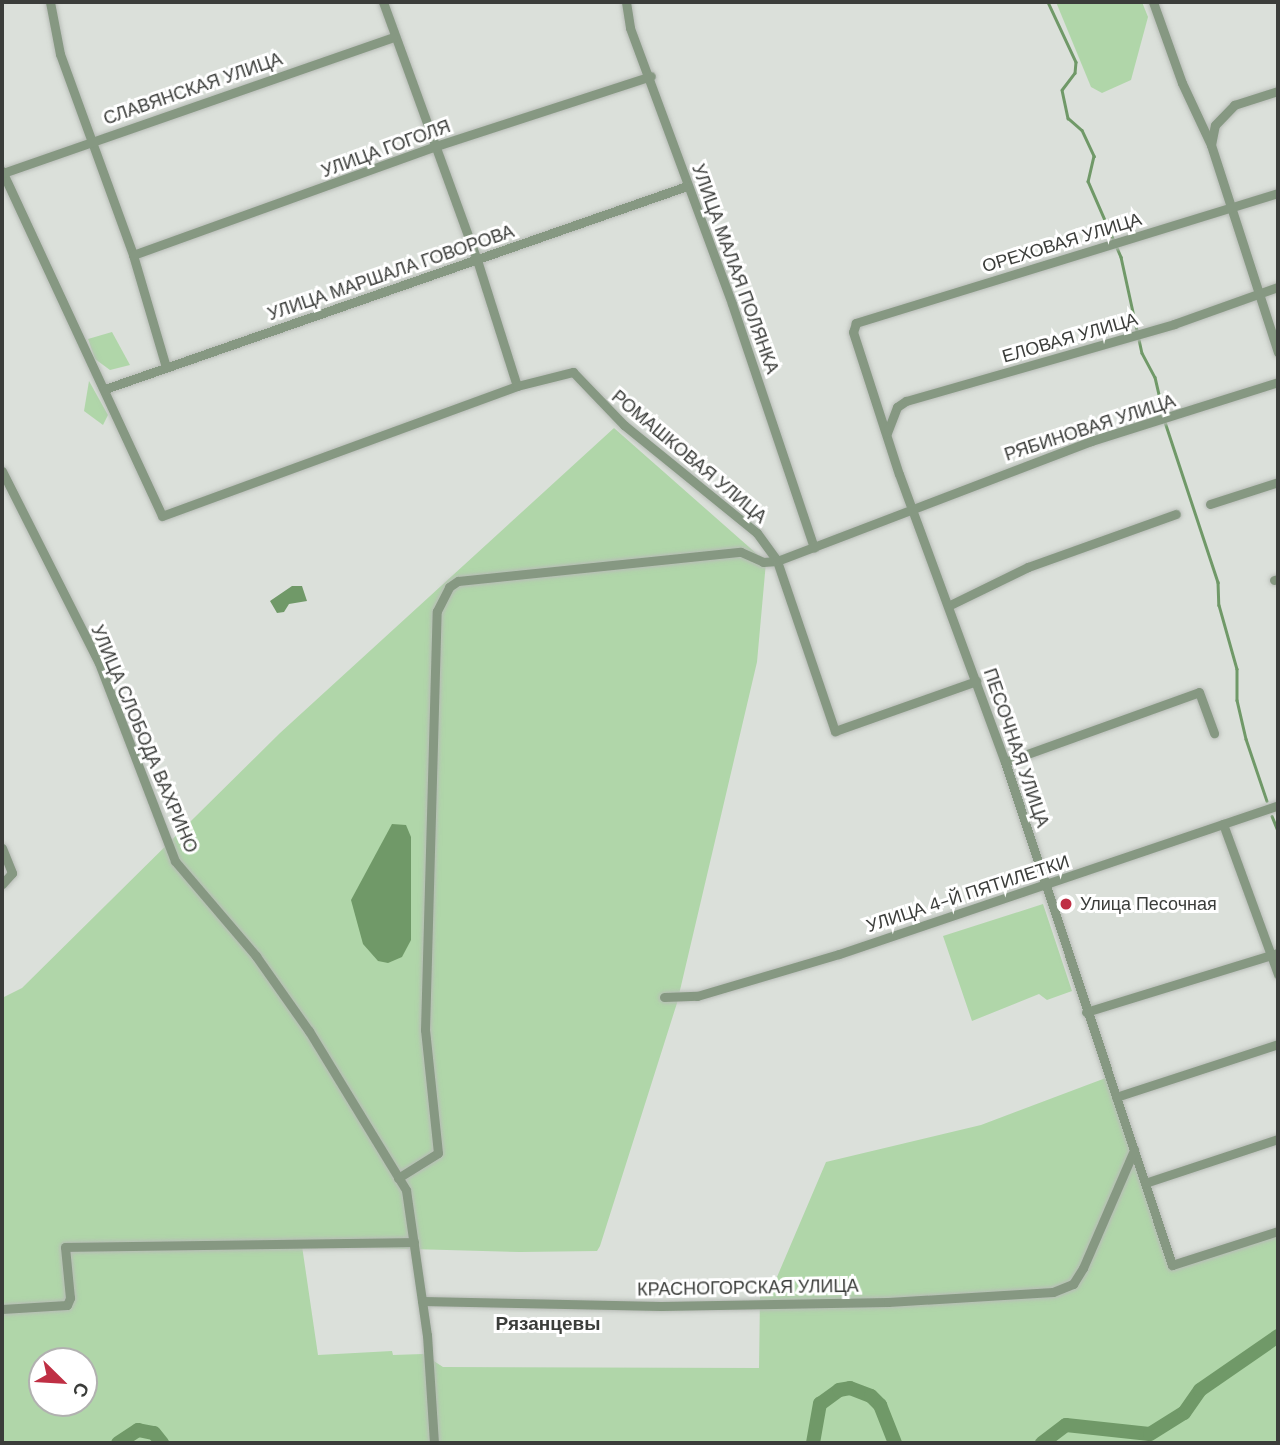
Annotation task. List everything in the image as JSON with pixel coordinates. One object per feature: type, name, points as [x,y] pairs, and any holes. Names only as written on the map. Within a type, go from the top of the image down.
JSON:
[{"type":"street","points":[[50,2],[60,54],[133,255],[166,367]]},
{"type":"street","points":[[2,172],[4,186],[104,389],[162,516],[517,386],[477,260],[433,147],[383,2]]},
{"type":"street","name":"УЛИЦА МАЛАЯ ПОЛЯНКА","points":[[626,2],[630,28],[651,76],[687,186],[733,304],[814,548]]},
{"type":"street","points":[[1153,2],[1182,83],[1211,145],[1278,352]]},
{"type":"street","name":"СЛАВЯНСКАЯ УЛИЦА","points":[[2,172],[393,37]]},
{"type":"street","name":"УЛИЦА ГОГОЛЯ","points":[[133,255],[433,147],[651,76]]},
{"type":"street","points":[[1211,145],[1215,125],[1234,105],[1278,91]]},
{"type":"street","name":"УЛИЦА МАРШАЛА ГОВОРОВА","points":[[104,389],[687,186]]},
{"type":"street","name":"ОРЕХОВАЯ УЛИЦА","points":[[856,323],[1278,192]]},
{"type":"street","name":"ЕЛОВАЯ УЛИЦА","points":[[887,434],[897,407],[906,401],[1146,333],[1278,287]]},
{"type":"street","name":"ПЕСОЧНАЯ УЛИЦА","points":[[856,323],[856,344],[1005,762],[1172,1265],[1278,1231]]},
{"type":"street","name":"РОМАШКОВАЯ УЛИЦА","points":[[517,386],[573,372],[634,434],[757,533],[777,561],[835,731],[976,681]]},
{"type":"street","name":"РЯБИНОВАЯ УЛИЦА","points":[[777,561],[1091,441],[1278,382]]},
{"type":"street","name":"УЛИЦА СЛОБОДА ВАХРИНО","points":[[2,471],[99,663],[175,861],[267,971],[357,1105],[380,1155],[398,1178],[408,1199],[422,1301],[434,1443]]},
{"type":"street","points":[[1210,504],[1278,482]]},
{"type":"street","points":[[950,605],[1028,567],[1176,514]]},
{"type":"street","points":[[398,1178],[438,1153],[425,1030],[441,595],[458,581],[700,556],[741,552],[763,562],[777,561]]},
{"type":"street","points":[[1005,762],[1199,692],[1214,733]]},
{"type":"street","name":"УЛИЦА 4-Й ПЯТИЛЕТКИ","points":[[664,997],[696,996],[1046,887],[1278,805]]},
{"type":"street","points":[[1223,824],[1275,954],[1278,974]]},
{"type":"street","points":[[2,848],[12,873],[2,884]]},
{"type":"street","points":[[1086,1012],[1275,954]]},
{"type":"street","points":[[1116,1097],[1278,1044]]},
{"type":"street","points":[[1144,1183],[1278,1139]]},
{"type":"street","name":"КРАСНОГОРСКАЯ УЛИЦА","points":[[422,1301],[661,1306],[846,1303],[1053,1292],[1073,1284],[1115,1200],[1135,1149]]},
{"type":"street","points":[[2,1309],[67,1306],[65,1247],[414,1242]]},
{"type":"shaded area","points":[[1056,2],[1142,2],[1148,17],[1131,80],[1102,93],[1091,87]]},
{"type":"shaded area","points":[[112,332],[130,365],[110,370],[95,359],[88,339]]},
{"type":"shaded area","points":[[89,381],[108,415],[103,425],[84,411]]},
{"type":"shaded area","points":[[614,428],[766,562],[757,662],[677,1003],[600,1246],[597,1251],[520,1252],[302,1246],[318,1355],[392,1351],[393,1355],[423,1354],[443,1367],[759,1368],[760,1296],[774,1284],[826,1162],[981,1125],[1111,1076],[1176,1265],[1278,1233],[1278,1443],[2,1443],[2,998],[22,988],[280,733]]},
{"type":"shaded area","points":[[292,586],[302,586],[307,601],[289,604],[284,612],[277,613],[270,601]]},
{"type":"shaded area","points":[[392,824],[406,825],[411,837],[411,940],[402,957],[388,963],[378,961],[363,944],[351,900]]},
{"type":"shaded area","points":[[1043,904],[1072,991],[1047,1000],[1039,994],[972,1021],[943,936]]},
{"type":"waterway","points":[[1048,2],[1076,62],[1075,73],[1062,90],[1068,118],[1082,130],[1094,156],[1088,181],[1121,257],[1142,353],[1155,377],[1164,415]]},
{"type":"waterway","points":[[1165,422],[1218,582],[1219,605],[1237,669],[1237,700],[1246,739],[1267,801]]},
{"type":"waterway","points":[[1272,816],[1278,831]]},
{"type":"waterway","points":[[1042,1443],[1066,1425],[1150,1434],[1184,1413],[1200,1390],[1278,1336]]},
{"type":"waterway","points":[[813,1443],[820,1404],[839,1390],[850,1388],[871,1396],[880,1405],[895,1443]]},
{"type":"waterway","points":[[118,1443],[138,1430],[154,1433],[162,1443]]},
{"type":"place","name":"Улица Песочная","points":[[1066,904]]},
{"type":"district","name":"Рязанцевы","points":[[548,1324]]}]
